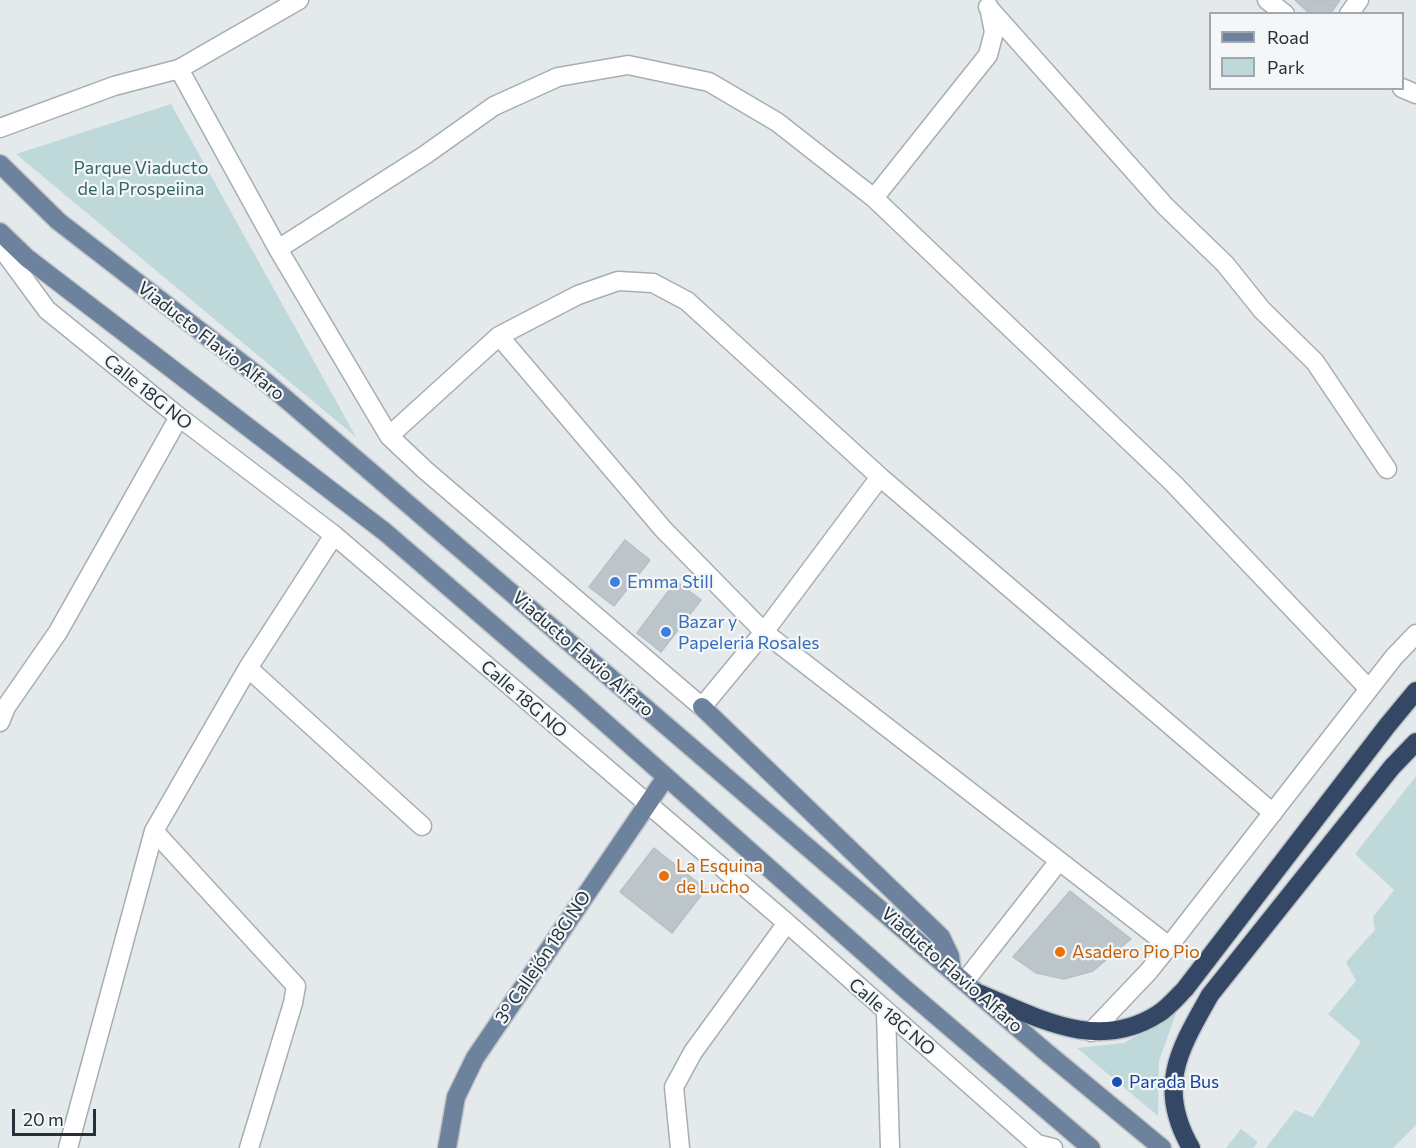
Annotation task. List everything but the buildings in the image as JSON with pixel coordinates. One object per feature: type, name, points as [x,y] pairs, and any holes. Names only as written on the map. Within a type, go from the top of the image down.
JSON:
[{"type":"highway","points":[[965,981],[1065,1028],[1091,1032],[1135,1026],[1161,1013],[1185,989],[1416,691]]},
{"type":"highway","points":[[1191,1148],[1176,1115],[1172,1098],[1181,1049],[1191,1029],[1210,995],[1392,767],[1416,742]]},
{"type":"main road","name":"Viaducto Flavio Alfaro","points":[[0,164],[58,221],[266,382],[1162,1148]]},
{"type":"main road","name":"Viaducto Flavio Alfaro","points":[[0,232],[27,258],[385,532],[575,696],[904,988],[1091,1148]]},
{"type":"main road","points":[[702,707],[941,937],[965,981]]},
{"type":"main road","name":"3° Callejón 18G NO","points":[[447,1148],[456,1097],[474,1058],[666,777]]},
{"type":"street","points":[[0,128],[114,86],[179,69],[298,0]]},
{"type":"street","points":[[1267,0],[1282,12]]},
{"type":"street","points":[[874,198],[988,55],[994,32],[987,3]]},
{"type":"street","points":[[987,3],[1165,206],[1224,264],[1262,310],[1315,362],[1387,469]]},
{"type":"street","points":[[278,249],[425,155],[494,106],[558,77],[628,65],[709,82],[777,122],[874,198],[1173,483],[1369,688]]},
{"type":"street","points":[[179,69],[278,249],[389,436],[425,470],[702,707],[764,632],[880,477]]},
{"type":"street","name":"Calle 18G NO","points":[[0,246],[48,310],[179,417],[334,535],[787,923],[1037,1144],[1053,1148]]},
{"type":"street","points":[[389,436],[499,336],[578,296],[618,281],[653,283],[687,300],[880,477],[1273,813]]},
{"type":"street","points":[[499,336],[663,529],[764,632],[1169,946]]},
{"type":"street","points":[[2,709],[58,632],[179,417]]},
{"type":"street","points":[[68,1148],[154,831],[248,668],[334,535]]},
{"type":"street","points":[[1091,1032],[1149,971],[1369,688],[1416,634]]},
{"type":"street","points":[[248,668],[422,826]]},
{"type":"street","points":[[154,831],[296,986],[293,1003],[249,1148]]},
{"type":"street","points":[[965,981],[1059,861]]},
{"type":"street","points":[[680,1148],[674,1087],[693,1052],[787,923]]},
{"type":"street","points":[[886,1012],[890,1148]]},
{"type":"green space","name":"Parque Viaducto de la Prospeiina","points":[[171,104],[356,437],[16,154]]},
{"type":"green space","points":[[1416,776],[1416,1125],[1393,1148],[1266,1148],[1295,1110],[1313,1117],[1361,1042],[1328,1014],[1356,981],[1346,962],[1375,930],[1373,917],[1394,890],[1355,854]]},
{"type":"green space","points":[[1176,1013],[1159,1061],[1158,1116],[1077,1048],[1124,1043]]},
{"type":"green space","points":[[1241,1129],[1258,1142],[1253,1148],[1226,1148]]},
{"type":"place","name":"Emma Still","points":[[615,582]]},
{"type":"place","name":"Bazar y Papeleria Rosales","points":[[666,632]]},
{"type":"place","name":"La Esquina de Lucho","points":[[664,876]]},
{"type":"place","name":"Asadero Pio Pio","points":[[1060,952]]},
{"type":"place","name":"Parada Bus","points":[[1117,1082]]}]
